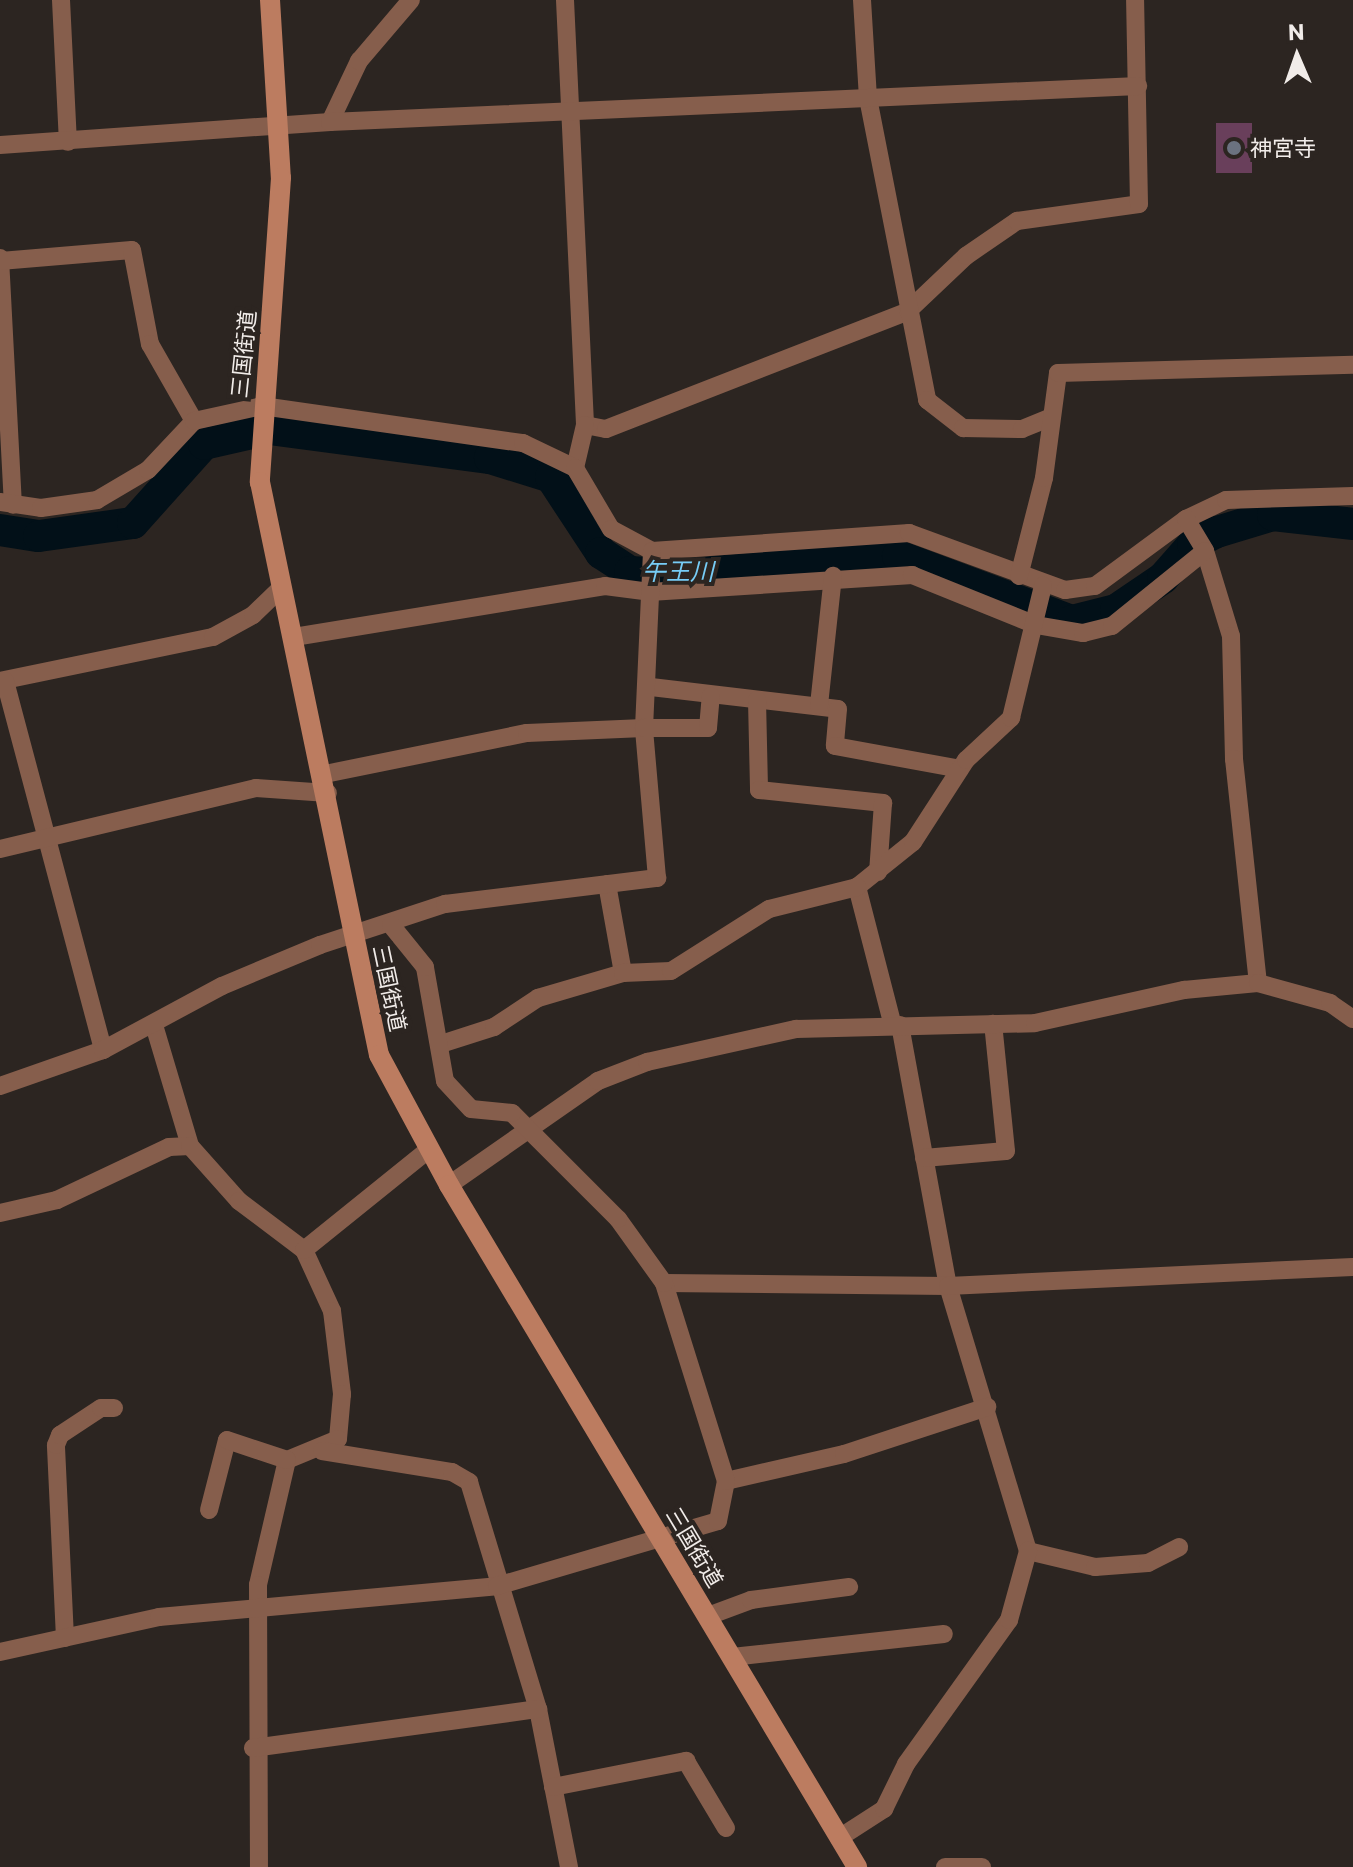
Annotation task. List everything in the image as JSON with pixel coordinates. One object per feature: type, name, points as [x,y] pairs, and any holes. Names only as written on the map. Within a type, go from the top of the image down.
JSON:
[{"type":"street","points":[[61,0],[68,142]]},
{"type":"street","name":"三国街道","points":[[270,0],[281,127],[279,238],[261,411],[260,449],[282,587],[326,784],[379,1055],[449,1185],[857,1867]]},
{"type":"street","points":[[330,122],[359,61],[411,0]]},
{"type":"street","points":[[565,0],[585,425],[575,468]]},
{"type":"street","points":[[862,0],[868,98],[920,379],[940,415],[963,428],[1022,429],[1051,417]]},
{"type":"street","points":[[585,425],[606,429],[678,405],[908,311],[966,256],[1017,221],[1139,204],[1135,0]]},
{"type":"street","points":[[0,145],[330,122],[570,115],[1138,86]]},
{"type":"street","points":[[194,421],[150,344],[132,250],[0,260],[7,504],[97,500],[148,470],[194,421],[261,411],[523,443],[575,468],[611,529],[652,554],[909,533],[1019,576],[1042,590],[1095,586],[1188,521],[1249,496],[1353,496]]},
{"type":"street","points":[[1019,576],[1051,417],[1055,381],[1069,370],[1353,365]]},
{"type":"street","points":[[1188,521],[1205,551],[1231,636],[1234,759],[1258,983]]},
{"type":"street","points":[[294,637],[605,586],[650,592],[833,576],[912,575],[1036,625],[1083,633],[1112,626],[1205,551]]},
{"type":"street","points":[[0,1086],[103,1050],[222,986],[445,904],[657,878],[644,728],[651,687],[652,554]]},
{"type":"street","points":[[819,705],[833,576]]},
{"type":"street","points":[[103,1050],[2,681],[213,637],[282,587]]},
{"type":"street","points":[[441,1044],[494,1027],[538,998],[623,973],[671,971],[769,909],[857,887],[878,872],[926,827],[960,769],[1011,718],[1036,625],[1042,590]]},
{"type":"street","points":[[651,687],[838,709],[835,746],[960,769]]},
{"type":"street","points":[[0,849],[256,788],[326,784],[527,733],[708,728],[711,696]]},
{"type":"street","points":[[757,700],[759,790],[883,803],[878,872]]},
{"type":"street","points":[[607,884],[623,973]]},
{"type":"street","points":[[839,1838],[884,1809],[906,1764],[1009,1620],[1028,1551],[948,1286],[897,1026],[857,887]]},
{"type":"street","points":[[0,1652],[159,1617],[497,1586],[659,1535],[718,1521],[726,1481],[664,1283],[618,1219],[525,1130],[512,1113],[471,1109],[445,1081],[441,1044],[425,967],[391,925]]},
{"type":"street","points":[[449,1185],[598,1081],[647,1062],[796,1029],[993,1024],[1076,1018],[1184,990],[1258,983],[1330,1003],[1353,1019]]},
{"type":"street","points":[[924,1158],[1006,1151],[993,1024]]},
{"type":"street","points":[[154,1025],[190,1146],[239,1201],[304,1250],[339,1336],[342,1423],[338,1439],[322,1451],[287,1460],[227,1440],[209,1510]]},
{"type":"street","points":[[0,1213],[57,1200],[169,1147],[190,1146]]},
{"type":"street","points":[[304,1250],[429,1149]]},
{"type":"street","points":[[664,1283],[948,1286],[1353,1267]]},
{"type":"street","points":[[726,1481],[844,1454],[987,1407]]},
{"type":"street","points":[[65,1638],[56,1445],[101,1408],[114,1408]]},
{"type":"street","points":[[322,1451],[462,1475],[538,1709],[569,1867]]},
{"type":"street","points":[[259,1867],[253,1748],[255,1610],[287,1460]]},
{"type":"street","points":[[1028,1551],[1119,1567],[1148,1563],[1179,1547]]},
{"type":"street","points":[[708,1616],[751,1600],[849,1587]]},
{"type":"street","points":[[732,1657],[944,1634]]},
{"type":"street","points":[[253,1748],[538,1709]]},
{"type":"street","points":[[553,1787],[686,1761],[726,1828]]},
{"type":"street","points":[[945,1867],[982,1867]]},
{"type":"building","name":"神宮寺","points":[[1216,123],[1252,123],[1252,173],[1216,173]]},
{"type":"waterway","name":"午王川","points":[[0,530],[39,536],[133,523],[204,444],[269,429],[490,458],[551,477],[601,553],[630,572],[680,575],[898,556],[1072,621],[1116,610],[1163,578],[1193,544],[1217,532],[1273,515],[1353,524]]},
{"type":"place","name":"神宮寺","points":[[1234,148]]}]
